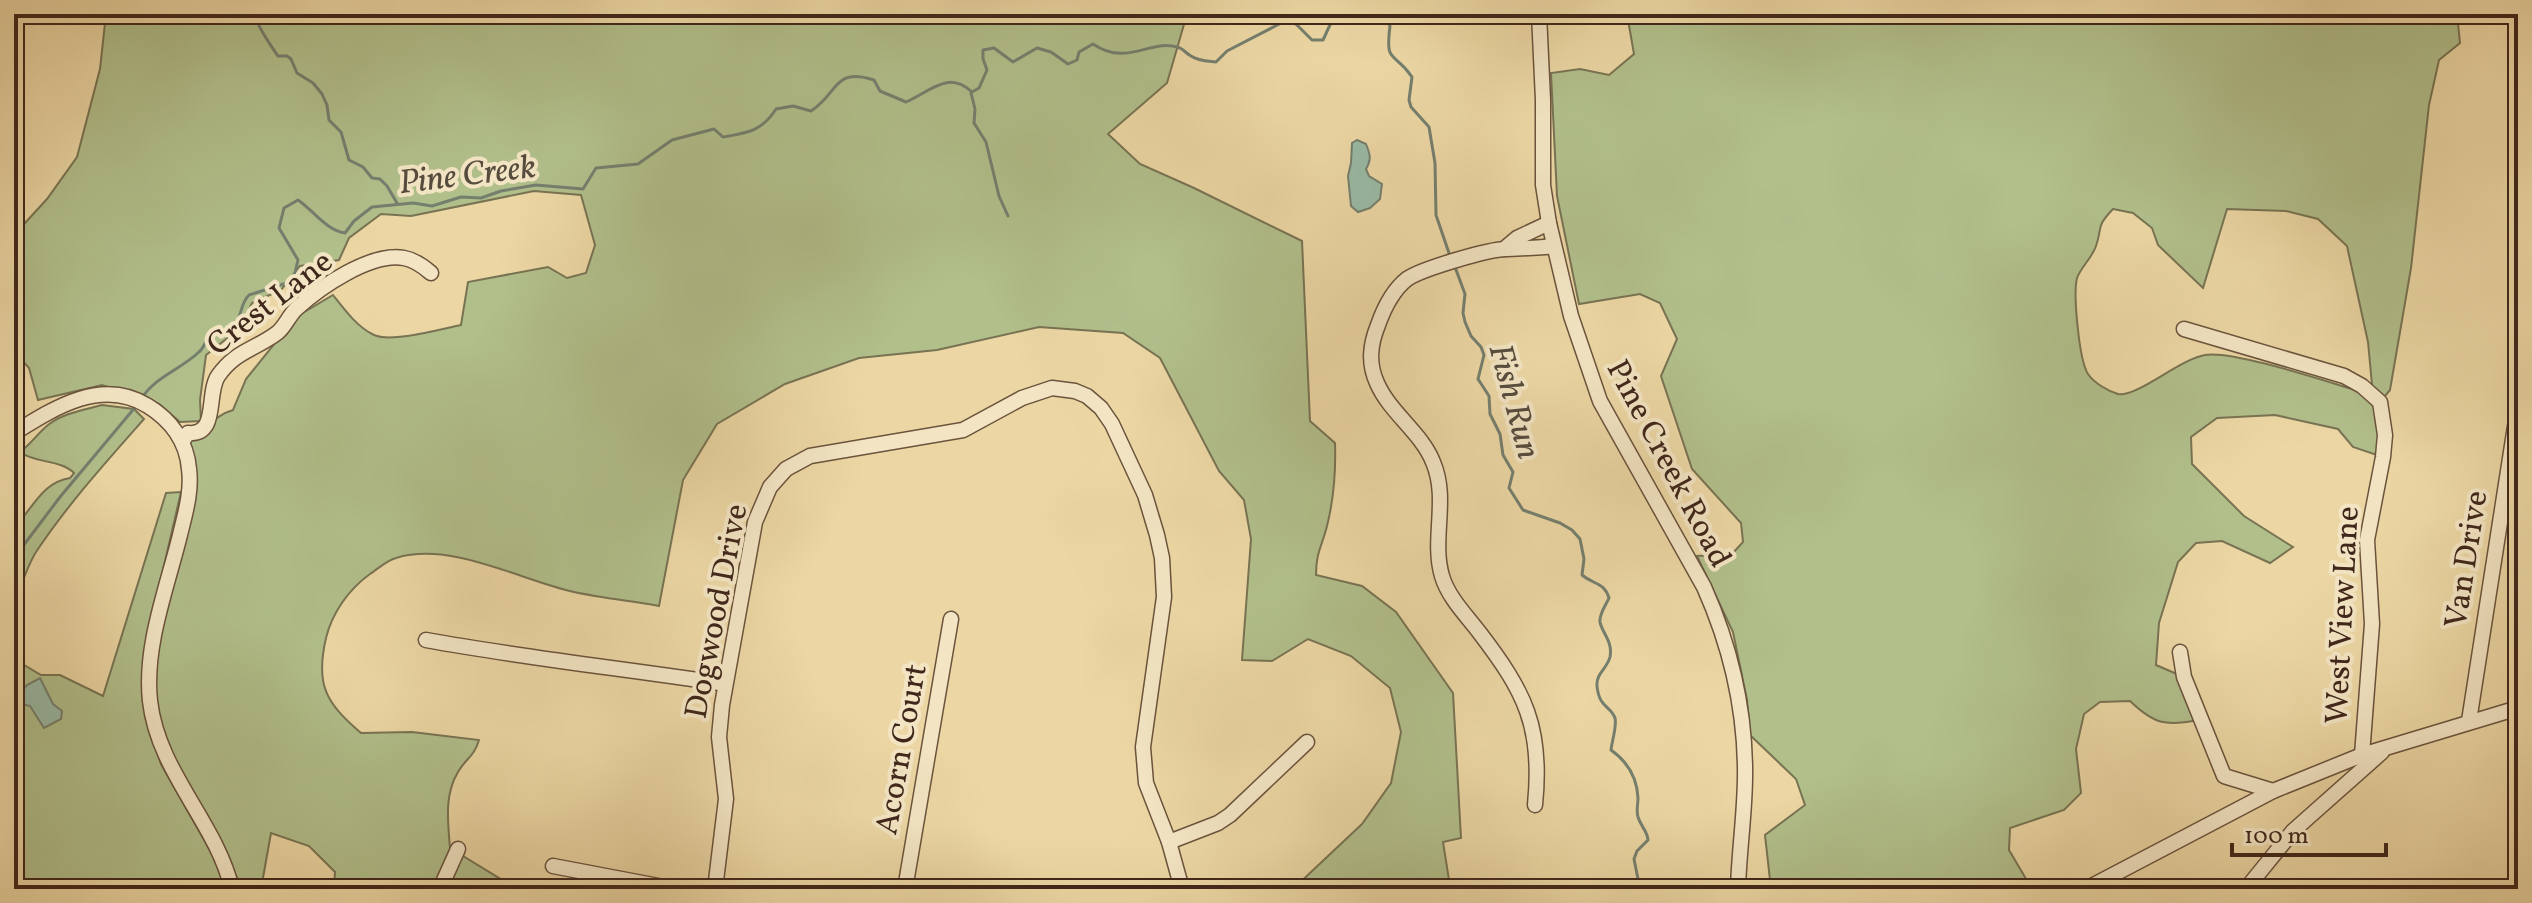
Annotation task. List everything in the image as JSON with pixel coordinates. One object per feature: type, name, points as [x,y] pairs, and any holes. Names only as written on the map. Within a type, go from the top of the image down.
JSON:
[{"type":"street","name":"Pine Creek Road","points":[[1539,14],[1543,185],[1554,246],[1577,337],[1600,401],[1691,561],[1716,615],[1736,686],[1745,765],[1738,889]]},
{"type":"street","points":[[1504,249],[1517,238],[1549,223]]},
{"type":"street","points":[[1535,805],[1537,753],[1530,716],[1522,695],[1503,664],[1461,610],[1443,581],[1437,548],[1440,496],[1435,466],[1429,453],[1383,395],[1370,359],[1374,336],[1384,311],[1393,293],[1409,277],[1504,249],[1554,246]]},
{"type":"street","name":"Crest Lane","points":[[182,442],[188,433],[197,434],[209,422],[210,398],[216,379],[228,362],[275,335],[297,309],[317,292],[341,276],[379,259],[393,257],[413,260],[431,273]]},
{"type":"street","name":"West View Lane","points":[[2184,329],[2344,376],[2362,386],[2380,402],[2385,435],[2367,540],[2372,624],[2362,755]]},
{"type":"street","name":"Dogwood Drive","points":[[715,889],[726,799],[719,737],[725,684],[755,522],[764,495],[786,469],[810,456],[963,430],[1041,390],[1052,388],[1087,396],[1101,408],[1112,424],[1145,495],[1162,558],[1162,618],[1143,747],[1146,783],[1169,842],[1182,889]]},
{"type":"street","points":[[14,433],[53,409],[87,396],[114,394],[141,402],[168,421],[182,442],[189,470],[189,495],[154,645],[149,676],[151,709],[170,766],[222,859],[232,889]]},
{"type":"street","name":"Van Drive","points":[[2469,721],[2518,407]]},
{"type":"street","name":"Acorn Court","points":[[905,889],[951,619]]},
{"type":"street","points":[[426,640],[514,656],[725,684]]},
{"type":"street","points":[[2180,652],[2180,668],[2192,702],[2224,776],[2273,791]]},
{"type":"street","points":[[2086,889],[2273,791],[2362,755],[2518,708]]},
{"type":"street","points":[[1169,842],[1218,823],[1230,815],[1307,742]]},
{"type":"street","points":[[2246,889],[2293,831],[2388,747]]},
{"type":"street","points":[[440,889],[458,849]]},
{"type":"street","points":[[553,866],[674,889]]},
{"type":"green space","points":[[106,14],[1187,14],[1167,83],[1108,134],[1140,164],[1302,241],[1310,421],[1335,443],[1333,495],[1316,575],[1362,586],[1396,612],[1453,693],[1461,838],[1443,842],[1449,880],[1454,889],[1293,889],[1362,824],[1391,783],[1401,732],[1390,688],[1351,656],[1308,639],[1272,661],[1242,660],[1251,539],[1244,500],[1219,471],[1160,358],[1123,333],[1039,327],[937,350],[859,358],[785,384],[717,424],[683,480],[659,606],[574,592],[485,564],[439,554],[396,558],[383,565],[355,587],[332,620],[323,654],[326,692],[339,712],[361,733],[412,732],[479,740],[458,772],[451,790],[448,809],[450,848],[517,889],[334,889],[335,872],[309,846],[271,833],[261,889],[238,889],[238,880],[175,766],[159,721],[152,689],[161,628],[186,529],[188,442],[219,417],[233,410],[246,379],[296,317],[333,295],[356,323],[374,335],[392,337],[417,334],[461,325],[468,282],[548,267],[567,278],[586,273],[595,245],[581,195],[534,191],[411,216],[381,214],[349,238],[339,260],[300,266],[281,290],[252,303],[240,328],[206,355],[200,400],[201,421],[180,422],[159,404],[102,385],[38,400],[29,368],[14,351],[14,235],[47,199],[77,157],[100,69]]},
{"type":"green space","points":[[1627,14],[2457,14],[2460,43],[2439,60],[2429,105],[2411,268],[2390,390],[2380,402],[2383,457],[2353,447],[2338,429],[2275,415],[2217,418],[2191,437],[2192,464],[2244,516],[2293,547],[2270,563],[2222,541],[2196,543],[2178,562],[2159,623],[2156,665],[2184,677],[2199,720],[2162,722],[2130,701],[2100,702],[2084,714],[2076,749],[2081,793],[2064,810],[2010,828],[2009,850],[2032,889],[1771,889],[1765,835],[1805,805],[1796,779],[1750,735],[1747,700],[1733,632],[1697,556],[1732,554],[1743,542],[1741,523],[1692,469],[1661,376],[1677,339],[1660,303],[1640,294],[1579,304],[1557,196],[1551,73],[1580,69],[1609,75],[1634,54]],"holes":[[[2113,209],[2133,213],[2152,228],[2158,245],[2203,288],[2227,209],[2286,211],[2318,219],[2347,246],[2368,342],[2373,395],[2362,386],[2352,389],[2277,367],[2218,355],[2205,355],[2183,363],[2126,394],[2114,393],[2097,383],[2088,374],[2082,355],[2076,312],[2077,278],[2094,250],[2107,215]]]},
{"type":"green space","points":[[102,405],[134,409],[144,419],[48,534],[14,597],[13,567],[22,538],[20,521],[47,488],[70,478],[74,473],[20,452],[54,421]]},
{"type":"green space","points":[[181,492],[151,622],[142,693],[161,764],[224,875],[226,889],[14,889],[14,659],[41,675],[60,675],[103,696],[166,493]]},
{"type":"shaded area","points":[[1357,140],[1366,144],[1369,151],[1366,169],[1369,176],[1382,184],[1380,199],[1370,208],[1358,212],[1351,206],[1348,176],[1352,143]]},
{"type":"shaded area","points":[[40,678],[53,704],[62,711],[61,719],[44,728],[30,706],[14,702],[27,685]]},
{"type":"waterway","points":[[254,14],[278,56],[291,59],[297,73],[313,83],[322,94],[329,120],[341,132],[349,160],[363,167],[372,178],[380,179],[397,203]]},
{"type":"waterway","name":"Pine Creek","points":[[141,399],[154,384],[199,352],[210,337],[233,328],[249,295],[293,281],[298,260],[279,228],[284,208],[298,200],[326,224],[345,233],[354,221],[372,207],[413,203],[432,206],[461,197],[481,198],[536,185],[583,189],[596,168],[638,164],[672,140],[714,129],[723,137],[747,132],[760,126],[776,109],[793,106],[811,111],[843,79],[851,77],[874,80],[880,91],[906,102],[947,83],[955,83],[972,92],[979,88],[987,70],[983,50],[994,48],[1013,62],[1037,48],[1051,52],[1068,64],[1077,60],[1079,52],[1093,44],[1117,53],[1169,46],[1180,48],[1197,59],[1216,62],[1227,51],[1283,22],[1296,24],[1312,40],[1323,40],[1335,14]]},
{"type":"waterway","name":"Fish Run","points":[[1382,14],[1390,26],[1390,53],[1412,77],[1411,107],[1429,127],[1435,163],[1436,215],[1450,256]]},
{"type":"waterway","points":[[971,93],[974,123],[986,142],[999,196],[1008,216]]},
{"type":"waterway","name":"Fish Run","points":[[1455,267],[1465,294],[1465,322],[1484,355],[1478,379],[1489,396],[1490,414],[1500,434],[1503,455],[1513,472],[1509,488],[1523,510],[1572,530],[1580,539],[1584,559],[1582,575],[1601,586],[1609,598],[1600,622],[1610,646],[1610,657],[1597,686],[1600,699],[1615,718],[1611,750],[1627,765],[1634,777],[1638,817],[1648,840],[1634,859],[1640,889]]},
{"type":"waterway","name":"Pine Creek","points":[[14,558],[137,405]]}]
